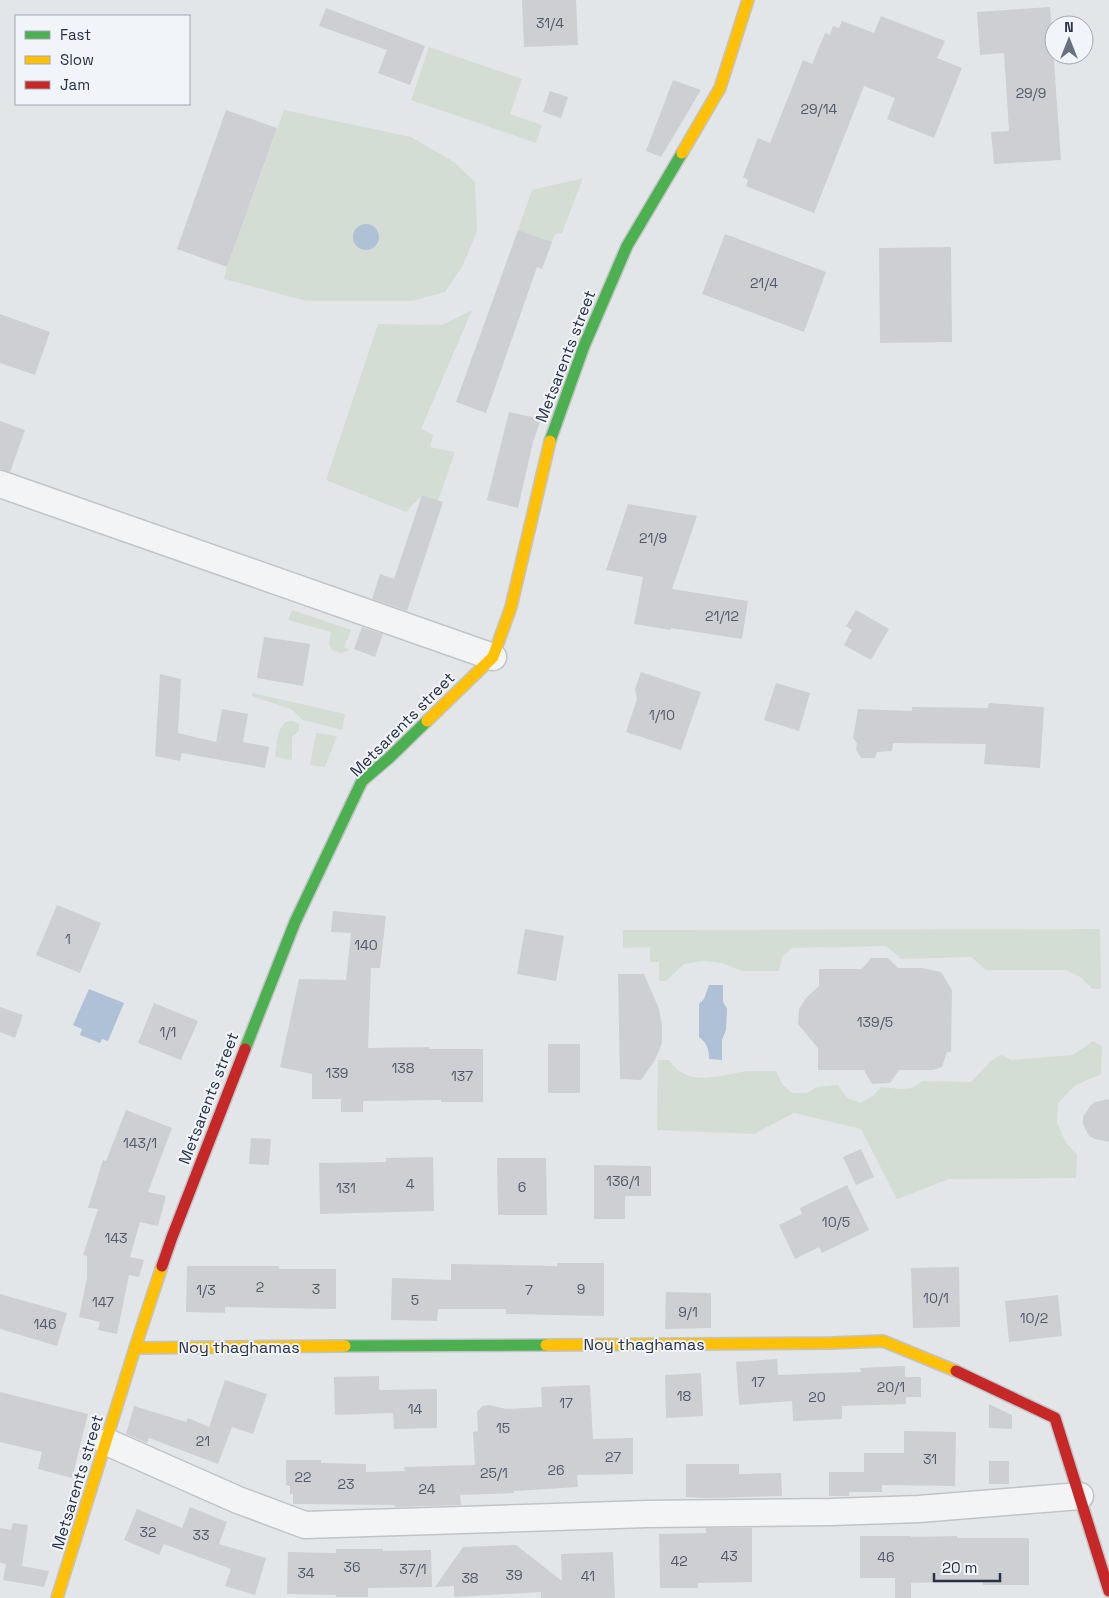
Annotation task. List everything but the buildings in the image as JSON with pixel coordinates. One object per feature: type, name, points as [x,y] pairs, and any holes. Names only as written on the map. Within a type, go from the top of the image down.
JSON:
[{"type":"street","name":"Metsarents street","points":[[57,1598],[135,1348],[172,1237],[295,922],[362,781],[389,758],[493,657],[511,607],[548,445],[584,346],[627,246],[720,88],[748,0]]},
{"type":"street","points":[[0,484],[493,657]]},
{"type":"street","name":"Noy thaghamas","points":[[135,1348],[883,1341],[964,1375],[1055,1418],[1109,1591]]},
{"type":"street","points":[[107,1442],[238,1500],[305,1525],[637,1514],[919,1509],[1080,1496]]},
{"type":"shaded area","points":[[429,47],[522,79],[510,114],[542,125],[536,143],[411,100]]},
{"type":"shaded area","points":[[284,110],[411,137],[454,162],[475,182],[477,231],[463,265],[445,292],[412,301],[306,301],[224,279]]},
{"type":"shaded area","points":[[583,178],[562,233],[555,234],[552,242],[518,230],[532,190]]},
{"type":"shaded area","points":[[472,310],[421,429],[433,435],[430,447],[455,452],[438,501],[422,495],[406,512],[326,480],[378,324],[442,325]]},
{"type":"shaded area","points":[[292,610],[351,630],[344,647],[350,650],[341,653],[332,650],[329,644],[331,632],[288,620]]},
{"type":"shaded area","points":[[253,693],[345,714],[342,730],[303,720],[291,709],[252,696]]},
{"type":"shaded area","points":[[287,721],[299,724],[299,731],[292,737],[292,760],[275,757],[279,733],[283,724]]},
{"type":"shaded area","points":[[316,733],[337,736],[325,767],[310,765]]},
{"type":"shaded area","points":[[1100,929],[1101,989],[1092,989],[1082,978],[1066,970],[986,970],[971,957],[901,959],[886,946],[792,948],[782,957],[779,971],[742,971],[722,963],[704,961],[684,964],[666,981],[659,981],[659,962],[650,962],[650,947],[623,948],[623,930]]},
{"type":"shaded area","points":[[1093,1041],[1102,1046],[1101,1074],[1074,1086],[1058,1103],[1057,1123],[1066,1143],[1077,1154],[1076,1178],[949,1179],[897,1199],[861,1129],[794,1113],[754,1134],[657,1130],[658,1060],[669,1060],[684,1074],[700,1078],[746,1072],[776,1071],[782,1084],[792,1093],[807,1093],[817,1087],[838,1085],[847,1098],[860,1103],[873,1096],[881,1087],[912,1088],[923,1081],[971,1082],[992,1060],[1001,1055],[1011,1060],[1073,1055]]},
{"type":"water","points":[[366,224],[375,228],[379,237],[375,246],[366,250],[357,246],[353,237],[357,228]]},
{"type":"water","points":[[709,985],[723,985],[723,1002],[727,1009],[726,1030],[722,1040],[722,1060],[709,1059],[707,1046],[699,1037],[699,1004],[704,999]]},
{"type":"water","points":[[89,989],[124,1003],[108,1041],[102,1039],[100,1043],[80,1035],[82,1029],[73,1025]]},
{"type":"traffic: fast","points":[[550,441],[584,346],[627,246],[682,153]]},
{"type":"traffic: fast","points":[[245,1049],[295,922],[362,781],[427,721]]},
{"type":"traffic: fast","points":[[345,1346],[546,1345]]},
{"type":"traffic: slow","points":[[682,153],[720,88],[748,0]]},
{"type":"traffic: slow","points":[[427,721],[493,657],[511,607],[550,441]]},
{"type":"traffic: slow","points":[[57,1598],[162,1266]]},
{"type":"traffic: slow","points":[[546,1345],[883,1341],[956,1371]]},
{"type":"traffic: slow","points":[[135,1348],[345,1346]]},
{"type":"traffic: jam","points":[[162,1266],[245,1049]]},
{"type":"traffic: jam","points":[[956,1371],[1055,1418],[1109,1591]]}]
